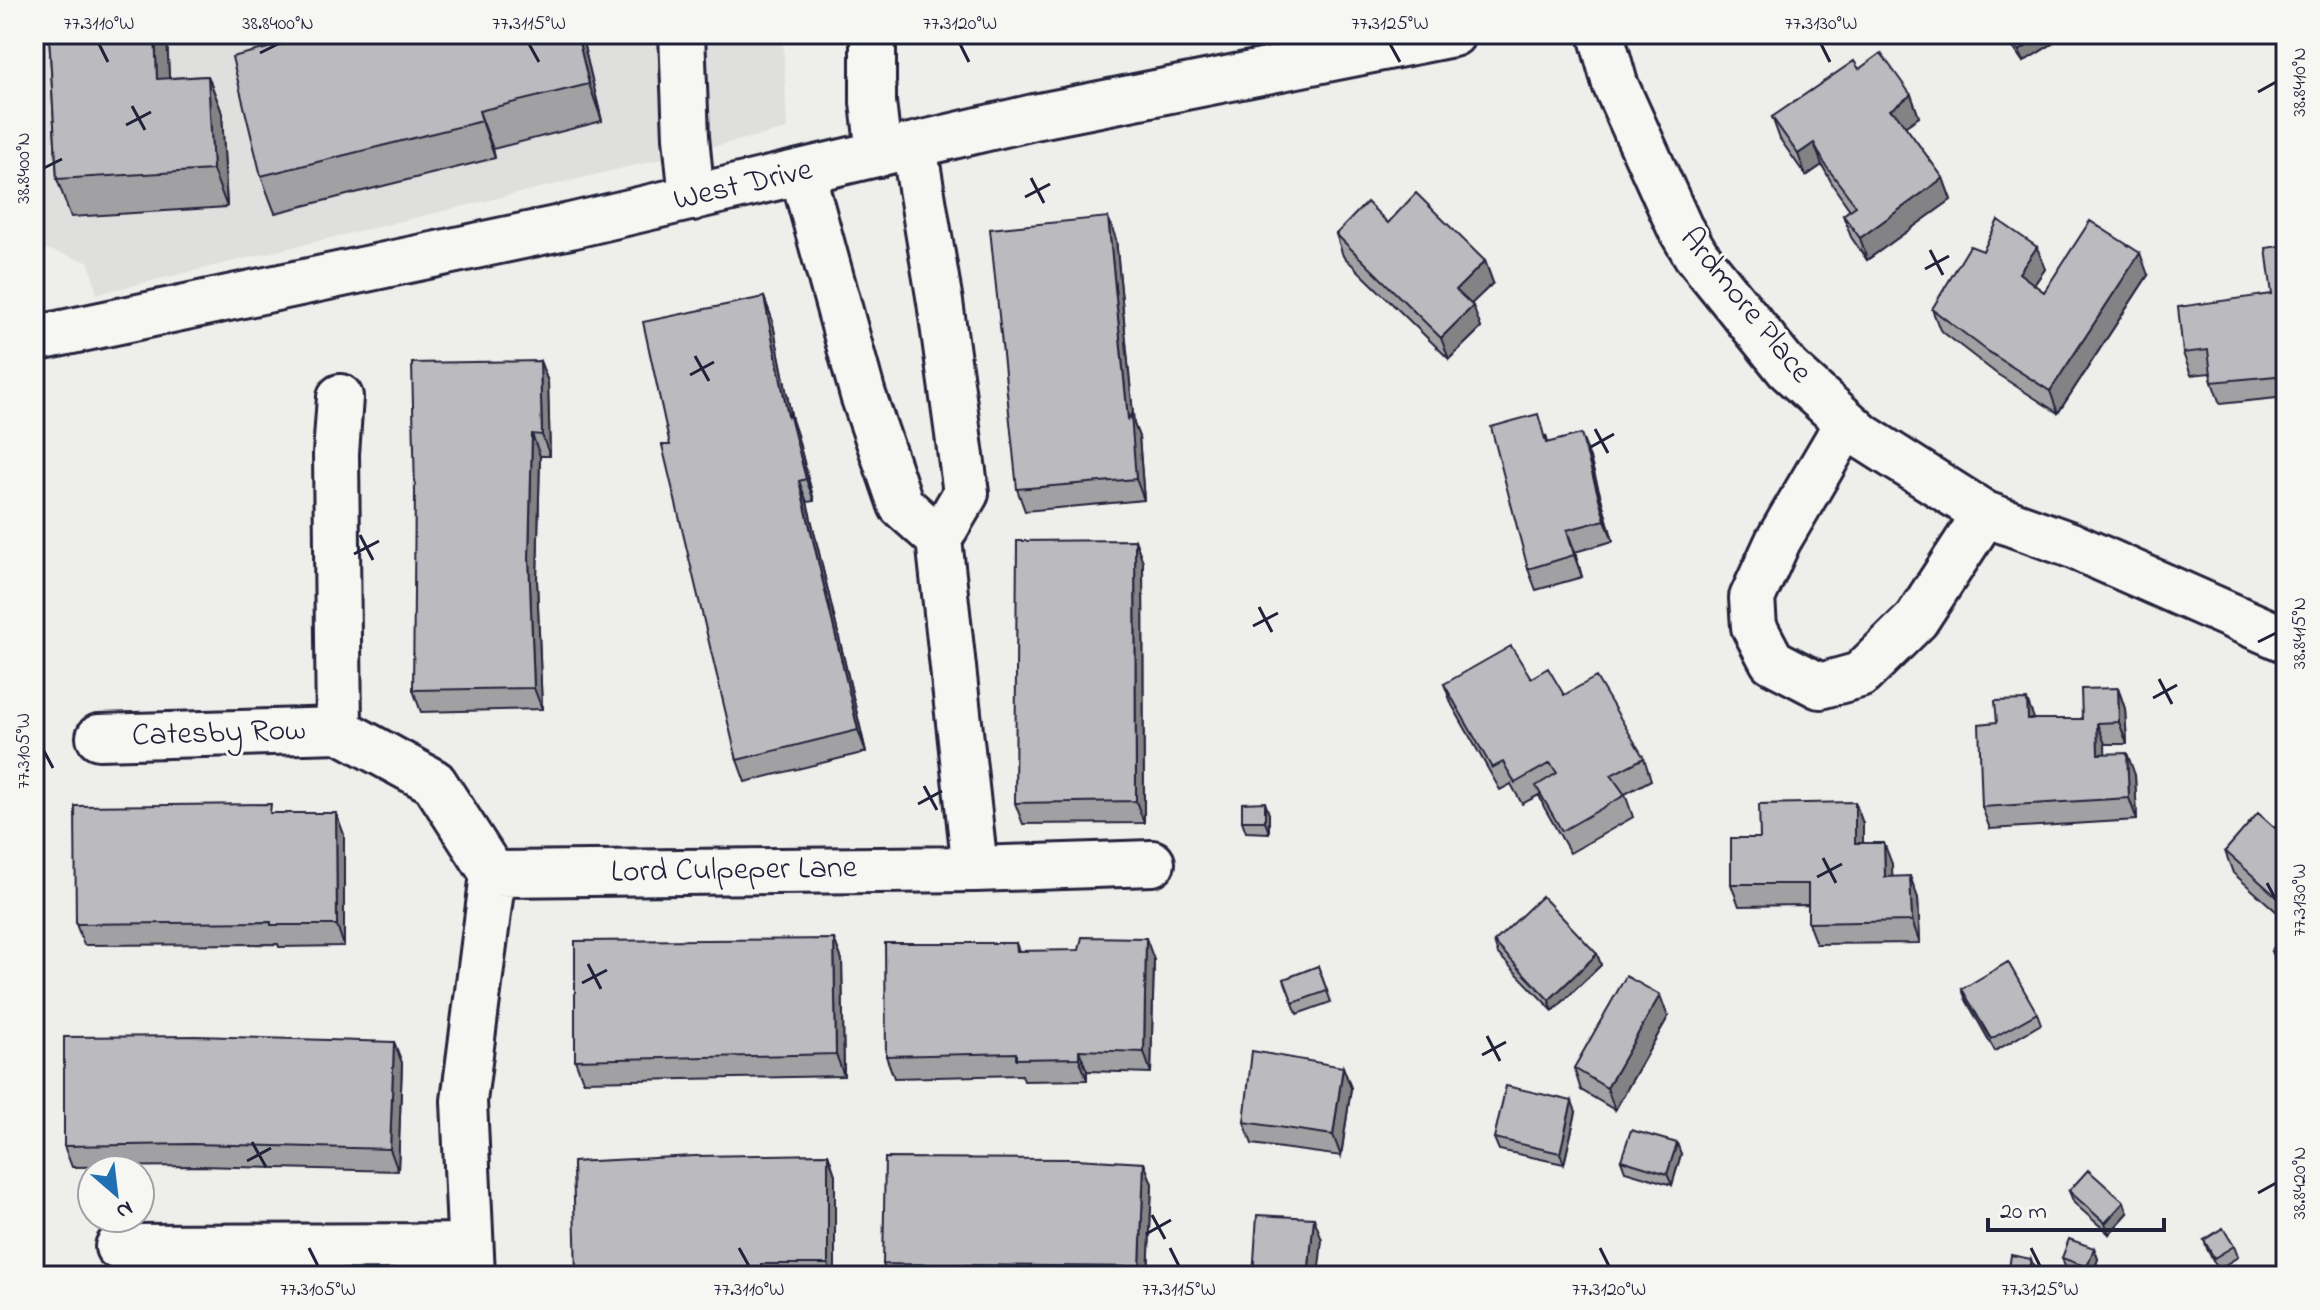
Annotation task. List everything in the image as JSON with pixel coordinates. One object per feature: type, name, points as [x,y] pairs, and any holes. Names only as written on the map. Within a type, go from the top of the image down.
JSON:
[{"type":"street","points":[[682,34],[692,198]]},
{"type":"street","points":[[873,34],[873,102],[896,150],[940,302],[966,493],[939,539],[975,869]]},
{"type":"street","name":"West Drive","points":[[34,339],[570,226],[1034,117],[1453,34]]},
{"type":"street","name":"Ardmore Place","points":[[1601,34],[1615,84],[1680,228],[1696,255],[1788,369],[1847,423],[1862,436],[1985,514],[2071,545],[2286,640]]},
{"type":"street","points":[[802,172],[863,395],[901,505],[939,539]]},
{"type":"street","points":[[118,1247],[471,1261],[464,1101],[493,874],[434,782],[339,730],[336,454],[340,397]]},
{"type":"street","points":[[1847,423],[1778,541],[1752,598],[1754,627],[1772,661],[1820,686],[1860,675],[1916,620],[1985,514]]},
{"type":"street","name":"Catesby Row","points":[[99,737],[339,730]]},
{"type":"street","name":"Lord Culpeper Lane","points":[[493,874],[975,869],[1152,863]]},
{"type":"shaded area","points":[[34,34],[783,34],[787,129],[97,294],[89,262],[34,245]]},
{"type":"building","points":[[49,34],[155,34],[157,79],[208,76],[213,170],[57,179]]},
{"type":"building","points":[[324,34],[577,34],[589,84],[479,111],[482,121],[261,176],[232,57]]},
{"type":"building","points":[[2008,34],[2046,34],[2019,51]]},
{"type":"building","points":[[1881,53],[1911,95],[1890,110],[1897,115],[1943,178],[1860,238],[1843,215],[1856,206],[1826,166],[1814,143],[1798,154],[1772,117],[1854,61],[1859,69]]},
{"type":"building","points":[[1416,193],[1485,261],[1456,290],[1473,306],[1441,338],[1336,234],[1367,202],[1388,223]]},
{"type":"building","points":[[1108,217],[1136,479],[1017,489],[990,229]]},
{"type":"building","points":[[1998,220],[2037,247],[2019,273],[2044,292],[2090,221],[2140,253],[2050,391],[1989,352],[1932,309],[1970,246],[1983,251]]},
{"type":"building","points":[[2286,245],[2286,375],[2212,382],[2208,350],[2183,353],[2178,307],[2272,294],[2266,248]]},
{"type":"building","points":[[764,297],[788,416],[789,413],[806,479],[799,481],[858,730],[737,760],[662,445],[670,445],[643,322]]},
{"type":"building","points":[[540,361],[542,435],[532,434],[529,558],[534,688],[413,690],[415,492],[412,363]]},
{"type":"building","points":[[1538,414],[1546,443],[1581,434],[1605,520],[1567,530],[1574,555],[1528,569],[1491,427]]},
{"type":"building","points":[[1135,540],[1136,801],[1015,803],[1017,541]]},
{"type":"building","points":[[1511,646],[1531,678],[1548,668],[1564,695],[1596,677],[1644,758],[1611,775],[1625,795],[1562,831],[1536,786],[1557,773],[1550,763],[1515,783],[1503,762],[1492,768],[1444,684]]},
{"type":"building","points":[[2118,688],[2119,722],[2097,723],[2098,754],[2127,753],[2129,798],[1982,807],[1979,724],[1997,722],[1995,701],[2027,700],[2028,719],[2082,719],[2081,689]]},
{"type":"building","points":[[1265,802],[1265,821],[1242,821],[1242,803]]},
{"type":"building","points":[[1855,802],[1855,843],[1884,843],[1885,877],[1910,876],[1912,921],[1808,923],[1808,884],[1731,884],[1731,838],[1760,838],[1759,804]]},
{"type":"building","points":[[271,804],[270,813],[336,813],[337,925],[271,925],[271,922],[76,924],[75,806]]},
{"type":"building","points":[[2258,813],[2275,828],[2286,815],[2286,905],[2225,851]]},
{"type":"building","points":[[1542,896],[1597,954],[1549,1000],[1494,942]]},
{"type":"building","points":[[2286,934],[2286,963],[2271,951]]},
{"type":"building","points":[[1082,937],[1146,938],[1144,1052],[1079,1050],[1079,1058],[1016,1059],[1016,1053],[886,1056],[885,943],[1016,943],[1017,951],[1079,950]]},
{"type":"building","points":[[834,939],[836,1054],[575,1060],[575,941]]},
{"type":"building","points":[[2008,962],[2037,1013],[1991,1039],[1962,989]]},
{"type":"building","points":[[1318,966],[1327,991],[1293,1003],[1284,979]]},
{"type":"building","points":[[1626,976],[1660,995],[1607,1088],[1574,1068]]},
{"type":"building","points":[[196,1036],[394,1042],[390,1149],[192,1144],[64,1146],[64,1037]]},
{"type":"building","points":[[1252,1051],[1343,1067],[1333,1135],[1244,1122]]},
{"type":"building","points":[[1506,1086],[1572,1101],[1560,1153],[1494,1138]]},
{"type":"building","points":[[1631,1130],[1677,1143],[1667,1174],[1621,1160]]},
{"type":"building","points":[[828,1154],[828,1264],[761,1264],[761,1276],[576,1275],[573,1162]]},
{"type":"building","points":[[885,1158],[1076,1159],[1144,1163],[1140,1267],[883,1264]]},
{"type":"building","points":[[2088,1170],[2124,1202],[2105,1223],[2069,1191]]},
{"type":"building","points":[[1257,1215],[1314,1218],[1308,1276],[1253,1276]]},
{"type":"building","points":[[2223,1228],[2234,1246],[2214,1258],[2204,1240]]},
{"type":"building","points":[[2069,1239],[2094,1248],[2087,1267],[2062,1258]]},
{"type":"building","points":[[2011,1255],[2031,1259],[2028,1276],[2008,1276]]}]
